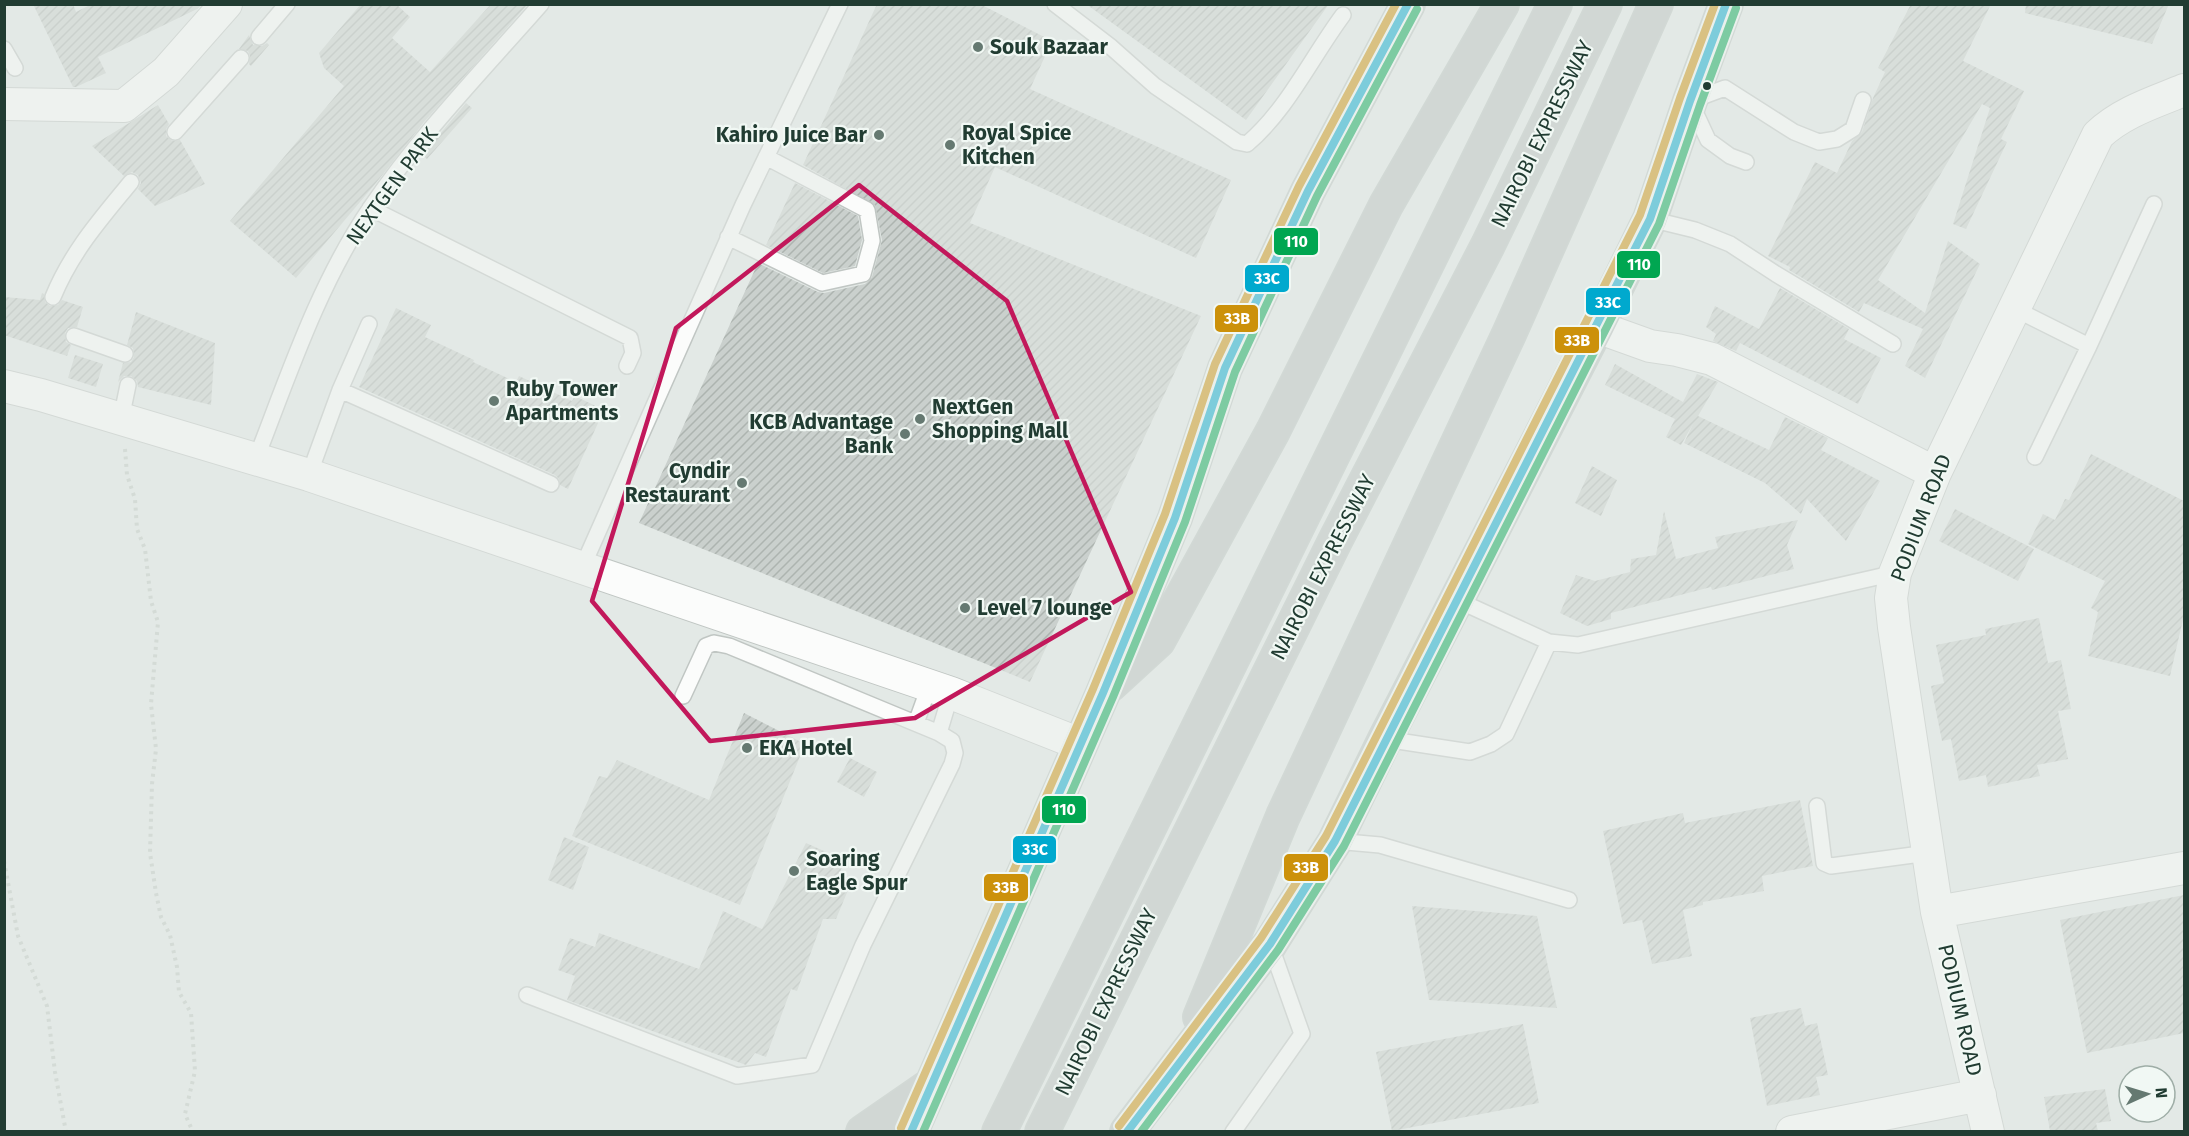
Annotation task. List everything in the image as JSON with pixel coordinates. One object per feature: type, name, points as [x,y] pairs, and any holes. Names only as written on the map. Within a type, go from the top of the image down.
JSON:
[{"type":"highway","points":[[911,1131],[1102,693],[1175,518],[1225,368],[1308,191],[1408,4]]},
{"type":"highway","points":[[1102,693],[1158,641],[1274,431],[1386,205],[1502,4]]},
{"type":"highway","name":"NAIROBI EXPRESSWAY","points":[[999,1131],[1555,4]]},
{"type":"highway","name":"NAIROBI EXPRESSWAY","points":[[1042,1131],[1341,531],[1488,245],[1605,4]]},
{"type":"highway","points":[[1182,1060],[1283,816],[1509,334],[1656,4]]},
{"type":"highway","points":[[1127,1131],[1270,944],[1335,841],[1650,219],[1726,4]]},
{"type":"highway","points":[[863,1131],[932,1086]]},
{"type":"street","points":[[4,104],[124,106],[166,72],[226,4]]},
{"type":"street","name":"PODIUM ROAD","points":[[1988,1131],[1937,912],[1891,598],[1895,573],[1935,473],[2098,135],[2109,124],[2123,116],[2184,90]]},
{"type":"street","points":[[1597,327],[1650,346],[1712,359],[1935,473]]},
{"type":"street","points":[[4,386],[309,475],[940,690],[1080,744]]},
{"type":"street","points":[[1937,912],[2184,868]]},
{"type":"street","points":[[1792,1131],[1980,1095]]},
{"type":"lane","points":[[259,37],[287,4]]},
{"type":"lane","name":"NEXTGEN PARK","points":[[256,459],[298,351],[333,273],[370,208],[410,154],[541,4]]},
{"type":"lane","points":[[582,568],[728,237],[840,4]]},
{"type":"lane","points":[[1055,4],[1111,47],[1155,86],[1238,142],[1247,144],[1262,131],[1287,99],[1343,15]]},
{"type":"lane","points":[[4,49],[15,68]]},
{"type":"lane","points":[[175,132],[241,58]]},
{"type":"lane","points":[[1746,162],[1730,156],[1708,140],[1690,101],[1725,88],[1794,132],[1819,142],[1837,139],[1852,129],[1863,99]]},
{"type":"lane","points":[[728,237],[822,283],[863,274],[872,241],[867,210],[766,157]]},
{"type":"lane","points":[[53,297],[71,260],[130,182]]},
{"type":"lane","points":[[2035,457],[2090,346],[2154,204]]},
{"type":"lane","points":[[370,208],[630,338],[633,352],[627,366]]},
{"type":"lane","points":[[1650,219],[1695,230],[1730,244],[1893,344]]},
{"type":"lane","points":[[2015,309],[2090,346]]},
{"type":"lane","points":[[309,475],[340,390],[369,324]]},
{"type":"lane","points":[[74,336],[125,354]]},
{"type":"lane","points":[[121,419],[128,385]]},
{"type":"lane","points":[[340,390],[551,484]]},
{"type":"lane","points":[[1457,600],[1549,642],[1578,645],[1895,573]]},
{"type":"lane","points":[[1385,739],[1470,752],[1491,744],[1506,734],[1549,642]]},
{"type":"lane","points":[[527,995],[736,1076],[812,1065],[863,945],[952,764],[955,753],[952,741],[916,723],[729,646],[714,643],[705,646],[683,696]]},
{"type":"lane","points":[[916,723],[940,690]]},
{"type":"lane","points":[[939,733],[940,690]]},
{"type":"lane","points":[[1817,806],[1824,862],[1831,866],[1928,852]]},
{"type":"lane","points":[[1335,841],[1380,845],[1569,900]]},
{"type":"lane","points":[[1233,1131],[1302,1034],[1270,944]]},
{"type":"path","points":[[121,419],[127,475],[135,499],[137,530],[146,549],[151,601],[158,622],[151,704],[156,749],[152,784],[150,853],[161,917],[170,935],[177,967],[179,992],[191,1013],[195,1071],[185,1114],[193,1131]]},
{"type":"path","points":[[4,861],[18,936],[47,1006],[55,1072],[66,1131]]},
{"type":"highlighted area","points":[[859,185],[1007,301],[1131,592],[915,718],[710,741],[592,601],[676,328]]},
{"type":"building","points":[[33,4],[73,4],[76,12],[92,4],[202,4],[197,9],[98,57],[106,73],[73,87]]},
{"type":"building","points":[[361,4],[396,4],[410,17],[392,38],[430,72],[491,4],[528,4],[424,122],[296,278],[230,221],[344,86],[324,68],[319,53]]},
{"type":"building","name":"NextGen Shopping Mall","points":[[877,4],[980,4],[1052,41],[1030,89],[1231,180],[1196,258],[995,167],[970,223],[1201,316],[1030,682],[639,523],[758,263],[824,293],[865,284],[872,277],[882,240],[875,205],[803,165]]},
{"type":"building","points":[[1086,4],[1329,4],[1246,120]]},
{"type":"building","points":[[1911,4],[1991,4],[1963,61],[2024,91],[2001,139],[2007,142],[1966,229],[1953,224],[1990,108],[1982,104],[1878,280],[1925,313],[1948,241],[1980,264],[1925,378],[1905,366],[1923,329],[1864,303],[1859,312],[1789,270],[1790,267],[1768,256],[1815,162],[1837,173],[1852,141],[1862,132],[1873,98],[1885,72],[1878,68]]},
{"type":"building","points":[[2026,4],[2169,4],[2152,44],[2025,13]]},
{"type":"building","points":[[249,35],[253,45],[262,46],[267,43],[269,45],[251,66],[248,51],[239,49]]},
{"type":"building","points":[[466,103],[472,108],[427,159],[422,155]]},
{"type":"building","points":[[158,105],[169,124],[166,136],[172,141],[180,140],[205,184],[155,206],[138,189],[141,183],[138,175],[132,172],[124,176],[92,146]]},
{"type":"building","points":[[795,183],[858,216],[862,240],[855,266],[823,273],[766,245]]},
{"type":"building","points":[[1780,288],[1849,329],[1844,339],[1881,358],[1858,404],[1740,343],[1736,351],[1713,341],[1716,334],[1706,327],[1715,306],[1759,329]]},
{"type":"building","points":[[42,293],[45,302],[50,306],[58,305],[62,300],[83,307],[77,327],[68,328],[65,333],[66,342],[71,345],[67,356],[4,335],[4,297],[40,300]]},
{"type":"building","name":"Ruby Tower Apartments","points":[[396,308],[431,325],[425,337],[474,360],[473,362],[516,382],[519,376],[572,401],[575,396],[604,410],[568,489],[560,485],[555,475],[359,387]]},
{"type":"building","points":[[136,312],[215,343],[211,405],[138,387],[137,381],[131,376],[124,376],[118,382],[123,363],[131,362],[134,357],[133,348],[127,345]]},
{"type":"building","points":[[75,355],[103,364],[96,387],[68,378]]},
{"type":"building","points":[[1615,364],[1683,402],[1697,374],[1718,382],[1698,416],[1769,450],[1785,417],[1828,438],[1821,450],[1880,481],[1846,541],[1807,499],[1801,514],[1765,483],[1684,443],[1693,424],[1681,445],[1666,437],[1675,419],[1605,385]]},
{"type":"building","points":[[2091,454],[2184,501],[2184,615],[2170,676],[2088,656],[2098,612],[2091,608],[2105,581],[2028,544],[2043,514],[2055,520],[2065,499],[2069,500]]},
{"type":"building","points":[[1592,466],[1617,480],[1601,516],[1575,503]]},
{"type":"building","points":[[1955,509],[2034,549],[2018,581],[1939,541]]},
{"type":"building","points":[[1664,511],[1676,559],[1718,548],[1715,537],[1798,520],[1787,545],[1794,569],[1712,590],[1711,587],[1611,613],[1611,619],[1587,626],[1560,613],[1576,575],[1595,581],[1630,572],[1631,559],[1656,555]]},
{"type":"building","points":[[2039,618],[2048,663],[2061,660],[2071,709],[2058,711],[2068,759],[2037,765],[2040,776],[1988,787],[1986,775],[1959,781],[1951,739],[1942,741],[1931,686],[1944,683],[1936,645],[1986,635],[1985,629]]},
{"type":"building","points":[[744,713],[805,744],[740,905],[572,836],[599,776],[607,778],[617,760],[709,800]]},
{"type":"building","points":[[850,758],[877,772],[864,797],[837,782]]},
{"type":"building","points":[[1800,800],[1813,866],[1762,876],[1764,891],[1703,902],[1703,905],[1683,910],[1692,956],[1652,964],[1642,920],[1623,924],[1603,831],[1683,813],[1685,823]]},
{"type":"building","points":[[564,837],[589,847],[573,890],[548,880]]},
{"type":"building","points":[[806,843],[844,860],[839,876],[851,883],[836,919],[823,919],[797,991],[791,989],[766,1057],[755,1053],[746,1065],[567,1000],[575,976],[558,970],[570,938],[595,947],[599,933],[699,969],[723,911],[762,929]]},
{"type":"building","points":[[2184,895],[2184,1033],[2087,1053],[2060,920]]},
{"type":"building","points":[[1412,906],[1537,916],[1557,1008],[1429,1000]]},
{"type":"building","points":[[1801,1008],[1805,1026],[1817,1023],[1828,1075],[1816,1077],[1820,1095],[1767,1106],[1750,1018]]},
{"type":"building","points":[[1523,1024],[1539,1103],[1392,1131],[1376,1052]]},
{"type":"building","points":[[2105,1089],[2111,1121],[2096,1123],[2098,1131],[2050,1131],[2044,1097]]},
{"type":"transit line","name":"33B","points":[[901,1128],[1093,689],[1165,514],[1215,364],[1299,186],[1396,4]]},
{"type":"transit line","name":"33C","points":[[911,1132],[1103,693],[1175,518],[1225,368],[1308,191],[1408,4]]},
{"type":"transit line","name":"33B","points":[[1119,1126],[1261,938],[1326,836],[1640,215],[1715,4]]},
{"type":"transit line","name":"33C","points":[[1127,1132],[1270,944],[1335,841],[1650,219],[1726,4]]},
{"type":"transit line","name":"110","points":[[1141,1132],[1278,950],[1344,846],[1659,224],[1736,8]]},
{"type":"transit line","name":"110","points":[[923,1132],[1113,697],[1185,522],[1235,372],[1317,196],[1417,9]]},
{"type":"place","name":"Souk Bazaar","points":[[978,47]]},
{"type":"place","name":"Kahiro Juice Bar","points":[[879,135]]},
{"type":"place","name":"Royal Spice Kitchen","points":[[950,145]]},
{"type":"place","name":"Ruby Tower Apartments","points":[[494,401]]},
{"type":"place","name":"NextGen Shopping Mall","points":[[920,419]]},
{"type":"place","name":"KCB Advantage Bank","points":[[905,434]]},
{"type":"place","name":"Cyndir Restaurant","points":[[742,483]]},
{"type":"place","name":"Level 7 lounge","points":[[965,608]]},
{"type":"place","name":"EKA Hotel","points":[[747,748]]},
{"type":"place","name":"Soaring Eagle Spur","points":[[794,871]]}]
